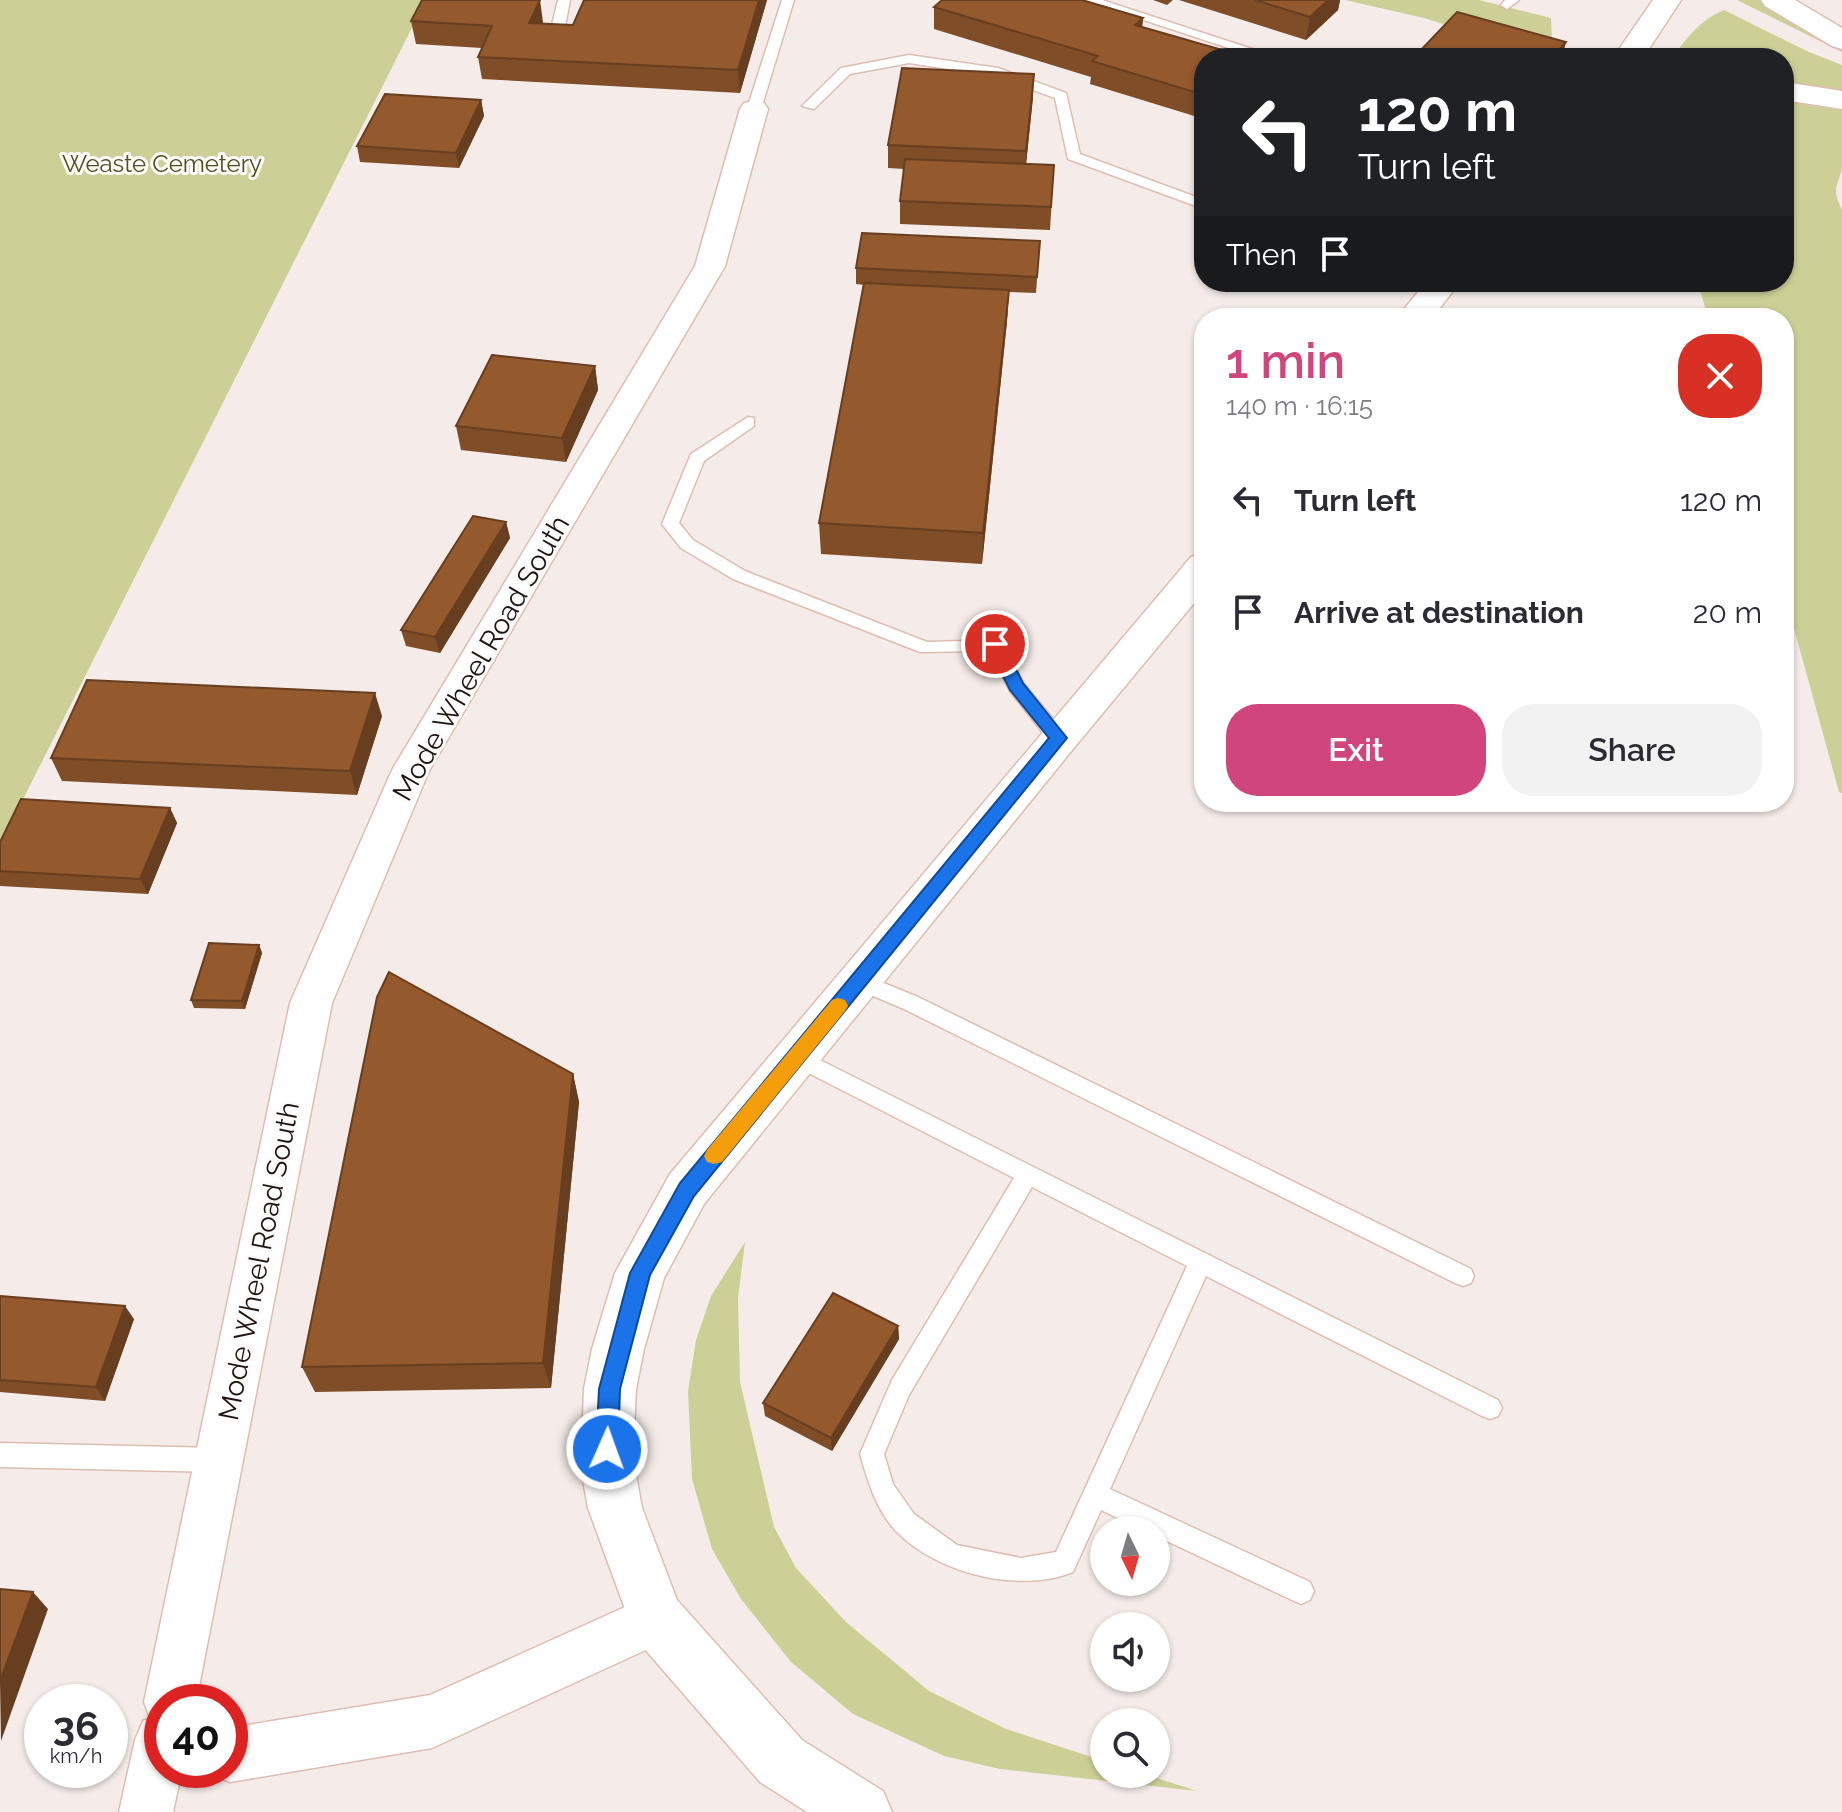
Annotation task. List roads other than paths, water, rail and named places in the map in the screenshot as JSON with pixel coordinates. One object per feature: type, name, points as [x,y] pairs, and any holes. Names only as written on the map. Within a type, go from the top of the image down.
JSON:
[{"type":"street","points":[[1635,48],[1667,0]]},
{"type":"street","points":[[1775,0],[1842,40]]},
{"type":"street","points":[[1813,0],[1842,16]]},
{"type":"street","points":[[1794,93],[1842,100]]},
{"type":"street","name":"Mode Wheel Road South","points":[[174,1684],[311,1003],[411,770],[710,266],[754,109]]},
{"type":"street","points":[[1422,308],[1436,292]]},
{"type":"street","points":[[862,1812],[781,1761],[656,1619],[624,1539],[608,1469],[610,1389],[618,1349],[640,1273],[687,1189],[1194,578]]},
{"type":"street","points":[[248,1752],[432,1721],[656,1619]]},
{"type":"lane","points":[[556,37],[564,0]]},
{"type":"lane","points":[[754,109],[788,0]]},
{"type":"lane","points":[[1089,0],[1241,48]]},
{"type":"lane","points":[[809,106],[846,71],[909,59],[998,72],[1061,96],[1073,156],[1194,201]]},
{"type":"lane","points":[[748,422],[697,458],[670,524],[687,544],[739,575],[926,648],[995,644],[1016,686],[1058,738]]},
{"type":"lane","points":[[859,981],[911,1003],[1463,1276]]},
{"type":"lane","points":[[796,1057],[1490,1408]]},
{"type":"lane","points":[[1029,1173],[900,1388],[872,1454],[882,1489],[905,1523],[952,1556],[1021,1570],[1064,1563],[1201,1261]]},
{"type":"lane","points":[[0,1455],[218,1460]]},
{"type":"lane","points":[[1095,1495],[1301,1591]]},
{"type":"park label","name":"Weaste Cemetery","points":[[162,163]]}]
